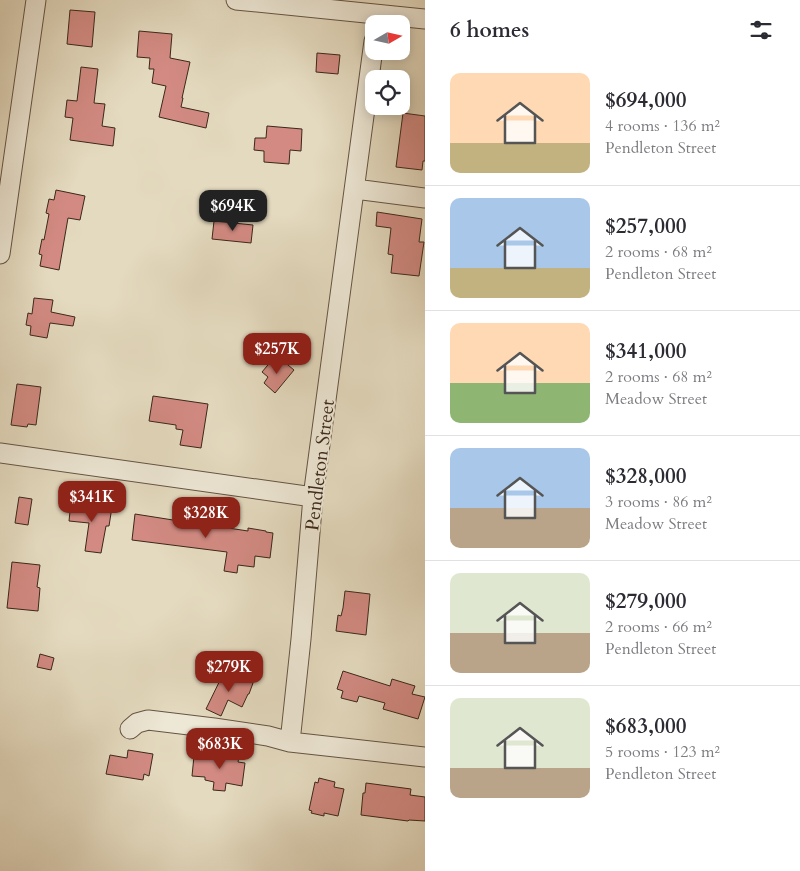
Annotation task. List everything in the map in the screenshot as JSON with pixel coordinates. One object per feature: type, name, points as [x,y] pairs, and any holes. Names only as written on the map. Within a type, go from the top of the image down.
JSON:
[{"type":"street","points":[[0,254],[36,0]]},
{"type":"street","points":[[236,0],[425,19]]},
{"type":"street","name":"Pendleton Street","points":[[290,742],[313,497],[372,60]]},
{"type":"street","points":[[355,189],[425,198]]},
{"type":"street","points":[[0,452],[313,497]]},
{"type":"street","points":[[130,729],[137,723],[148,720],[232,730],[290,742],[425,757]]},
{"type":"building","points":[[70,10],[95,12],[92,47],[67,44]]},
{"type":"building","points":[[139,31],[172,34],[170,58],[190,62],[181,107],[209,113],[206,128],[159,117],[166,86],[152,83],[154,69],[149,69],[150,58],[137,57]]},
{"type":"building","points":[[317,53],[340,55],[338,74],[316,72]]},
{"type":"building","points":[[81,67],[98,69],[94,103],[105,104],[102,126],[115,128],[113,146],[70,140],[73,118],[65,117],[67,100],[77,101]]},
{"type":"building","points":[[403,115],[425,116],[425,161],[423,161],[422,170],[396,167]]},
{"type":"building","points":[[267,126],[302,129],[301,151],[290,150],[289,164],[264,162],[264,151],[254,150],[255,138],[266,138]]},
{"type":"building","points":[[56,190],[85,196],[80,220],[68,218],[59,270],[40,266],[42,255],[39,254],[49,214],[46,213],[49,199],[54,200]]},
{"type":"building","points":[[377,212],[422,219],[419,242],[424,242],[419,276],[391,273],[393,255],[388,254],[391,228],[376,226]]},
{"type":"building","points":[[214,221],[253,225],[251,243],[212,239]]},
{"type":"building","points":[[34,298],[53,300],[51,312],[75,317],[73,326],[50,323],[47,338],[30,335],[31,326],[26,325],[28,313],[32,314]]},
{"type":"building","points":[[272,360],[278,365],[282,360],[294,370],[275,393],[264,383],[268,377],[262,372]]},
{"type":"building","points":[[17,384],[41,387],[36,425],[28,424],[27,427],[11,425]]},
{"type":"building","points":[[153,396],[208,404],[201,448],[180,445],[183,430],[176,429],[176,425],[149,421]]},
{"type":"building","points":[[19,497],[32,499],[28,525],[15,523]]},
{"type":"building","points":[[71,502],[112,507],[109,526],[106,526],[101,553],[85,551],[89,523],[69,521]]},
{"type":"building","points":[[135,514],[215,524],[215,526],[248,531],[248,528],[273,533],[270,558],[255,556],[254,567],[238,565],[237,573],[224,571],[227,552],[132,540]]},
{"type":"building","points":[[12,562],[40,565],[37,587],[40,588],[38,611],[7,608]]},
{"type":"building","points":[[345,591],[370,594],[366,635],[336,631],[338,615],[341,616],[343,608]]},
{"type":"building","points":[[40,654],[54,658],[51,670],[37,667]]},
{"type":"building","points":[[225,670],[253,683],[242,707],[228,700],[221,716],[206,709]]},
{"type":"building","points":[[343,671],[390,686],[392,679],[415,686],[412,694],[425,697],[418,719],[383,709],[385,703],[359,696],[357,702],[341,698],[343,691],[337,689]]},
{"type":"building","points":[[128,750],[153,754],[149,776],[144,774],[143,780],[106,774],[110,755],[127,758]]},
{"type":"building","points":[[213,754],[239,757],[238,762],[245,763],[242,786],[226,783],[225,791],[213,790],[214,782],[205,780],[205,777],[192,776],[194,756],[212,758]]},
{"type":"building","points":[[319,778],[335,782],[334,787],[344,789],[338,816],[324,813],[324,816],[311,813],[312,811],[309,810],[315,782],[318,783]]},
{"type":"building","points":[[366,783],[411,789],[410,795],[425,797],[425,821],[408,821],[361,815]]}]
